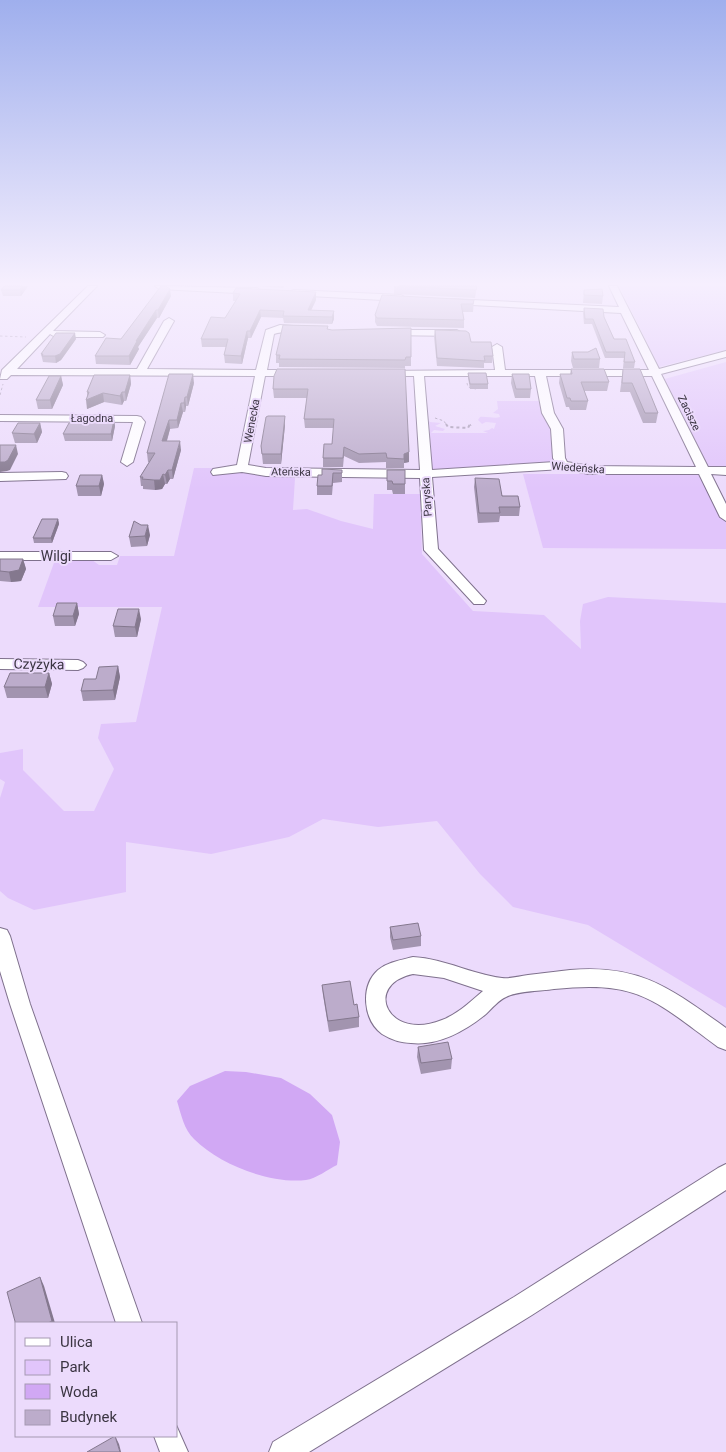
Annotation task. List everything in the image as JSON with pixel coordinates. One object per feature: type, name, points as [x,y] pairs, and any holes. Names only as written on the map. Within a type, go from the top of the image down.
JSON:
[{"type":"street","points":[[3,377],[25,354]]},
{"type":"street","points":[[140,372],[151,354]]},
{"type":"street","name":"Wenecka","points":[[242,468],[264,354]]},
{"type":"street","points":[[498,354],[501,368],[500,373]]},
{"type":"street","name":"Zacisze","points":[[646,354],[726,517]]},
{"type":"street","points":[[369,373],[655,373],[726,354]]},
{"type":"street","points":[[3,377],[140,372],[310,373]]},
{"type":"street","name":"Paryska","points":[[419,374],[431,550],[479,601]]},
{"type":"street","points":[[540,374],[548,413],[557,429],[559,458],[563,465]]},
{"type":"street","name":"Łagodna","points":[[0,418],[137,419],[139,422],[127,462]]},
{"type":"street","name":"Wiedeńska","points":[[425,474],[563,465],[589,470],[726,471]]},
{"type":"street","name":"Ateńska","points":[[218,472],[242,468],[266,472],[425,474]]},
{"type":"street","points":[[0,476],[62,476]]},
{"type":"street","name":"Wilgi","points":[[0,556],[111,556]]},
{"type":"street","name":"Czyżyka","points":[[0,664],[78,665]]},
{"type":"street","points":[[0,936],[20,1004],[130,1322]]},
{"type":"street","points":[[503,987],[445,1029],[420,1034],[398,1033],[380,1020],[375,1006],[376,992],[382,980],[401,968],[422,966],[443,968],[503,987],[602,977],[633,982],[653,990],[726,1040]]},
{"type":"street","points":[[283,1452],[523,1306],[726,1176]]},
{"type":"street","points":[[168,1437],[174,1452]]},
{"type":"path","points":[[466,378],[468,387],[476,389]]},
{"type":"path","points":[[433,415],[448,428],[468,428],[471,426],[470,424]]},
{"type":"path","points":[[433,422],[443,422]]},
{"type":"green space","points":[[652,354],[711,354],[659,367]]},
{"type":"green space","points":[[726,362],[726,466],[704,467],[661,380]]},
{"type":"green space","points":[[497,401],[543,401],[553,425],[556,462],[433,471],[429,467],[428,420],[441,423],[435,426],[445,429],[443,431],[434,430],[431,433],[488,433],[483,431],[494,429],[496,423],[486,422],[482,424],[478,420],[480,417],[500,417],[499,414],[493,413],[498,409]]},
{"type":"green space","points":[[194,468],[223,468],[295,478],[293,510],[307,509],[341,521],[373,529],[374,494],[420,494],[422,554],[473,611],[544,615],[581,649],[580,621],[583,604],[608,597],[726,603],[726,1008],[588,925],[513,907],[480,874],[437,821],[378,827],[323,819],[289,837],[211,854],[126,842],[126,892],[34,910],[8,898],[0,891],[0,798],[5,782],[0,779],[0,753],[23,749],[23,770],[64,811],[94,811],[114,769],[98,738],[101,724],[136,722],[162,607],[38,607],[55,560],[92,560],[99,565],[117,565],[120,556],[174,556]]},
{"type":"green space","points":[[523,474],[702,474],[726,522],[726,549],[543,548]]},
{"type":"water","points":[[225,1071],[246,1072],[281,1078],[310,1094],[332,1115],[340,1142],[337,1165],[318,1176],[306,1180],[277,1179],[246,1171],[231,1164],[217,1157],[194,1139],[183,1122],[177,1101],[190,1086]]},
{"type":"building","points":[[41,354],[60,354],[55,356],[42,356],[43,354]]},
{"type":"building","points":[[96,354],[130,354],[129,356],[95,356]]},
{"type":"building","points":[[224,354],[242,354],[241,356]]},
{"type":"building","points":[[411,354],[411,357],[406,357],[405,360],[279,359],[280,355],[276,355]]},
{"type":"building","points":[[437,354],[493,354],[493,356],[484,356],[485,361],[437,358]]},
{"type":"building","points":[[573,354],[598,354],[600,359],[574,359]]},
{"type":"building","points":[[625,354],[632,354],[635,362],[624,362]]},
{"type":"building","points":[[277,369],[405,369],[409,452],[404,454],[404,459],[387,458],[386,453],[359,454],[344,447],[343,458],[323,458],[324,444],[332,444],[334,419],[304,419],[308,389],[273,389],[274,376]]},
{"type":"building","points":[[571,369],[604,369],[609,382],[581,382],[588,401],[571,401],[570,398],[567,398],[560,374],[572,374]]},
{"type":"building","points":[[623,369],[640,369],[658,413],[645,413],[632,383],[622,383]]},
{"type":"building","points":[[468,373],[486,373],[488,384],[470,384]]},
{"type":"building","points":[[169,374],[193,374],[187,397],[185,397],[184,403],[181,403],[177,420],[169,420],[162,441],[180,441],[172,470],[168,470],[165,475],[163,474],[160,480],[142,479],[143,477],[140,477],[155,453],[147,453]]},
{"type":"building","points":[[512,374],[529,374],[531,389],[516,389]]},
{"type":"building","points":[[94,375],[130,375],[125,392],[122,392],[120,396],[103,393],[86,400]]},
{"type":"building","points":[[49,376],[61,376],[50,400],[36,400]]},
{"type":"building","points":[[285,416],[281,454],[262,454],[261,446],[266,417]]},
{"type":"building","points":[[114,420],[111,434],[63,434],[69,423],[73,421]]},
{"type":"building","points":[[18,423],[40,423],[34,434],[12,433]]},
{"type":"building","points":[[0,445],[16,445],[5,462],[0,462]]},
{"type":"building","points":[[322,469],[342,470],[342,473],[333,473],[332,486],[317,486],[318,475],[322,475]]},
{"type":"building","points":[[387,470],[405,470],[405,484],[393,484],[392,481],[387,481]]},
{"type":"building","points":[[80,475],[102,475],[99,486],[76,486]]},
{"type":"building","points":[[475,478],[499,479],[502,496],[518,496],[520,507],[499,507],[500,513],[479,513]]},
{"type":"building","points":[[42,519],[58,519],[51,538],[33,538]]},
{"type":"building","points":[[134,521],[141,525],[148,525],[145,536],[129,537]]},
{"type":"building","points":[[0,559],[23,559],[19,570],[9,572],[0,571]]},
{"type":"building","points":[[57,603],[77,603],[73,616],[53,616]]},
{"type":"building","points":[[118,609],[139,609],[135,627],[113,626]]},
{"type":"building","points":[[118,666],[113,690],[81,691],[84,679],[96,679],[99,667]]},
{"type":"building","points":[[10,673],[49,673],[45,687],[4,687]]},
{"type":"building","points":[[418,923],[421,936],[393,940],[390,927]]},
{"type":"building","points":[[350,981],[354,1005],[357,1004],[359,1017],[328,1021],[322,985]]},
{"type":"building","points":[[448,1042],[452,1059],[421,1063],[418,1047]]},
{"type":"building","points":[[40,1277],[52,1321],[15,1322],[7,1292]]},
{"type":"building","points":[[115,1437],[120,1452],[87,1452]]}]
